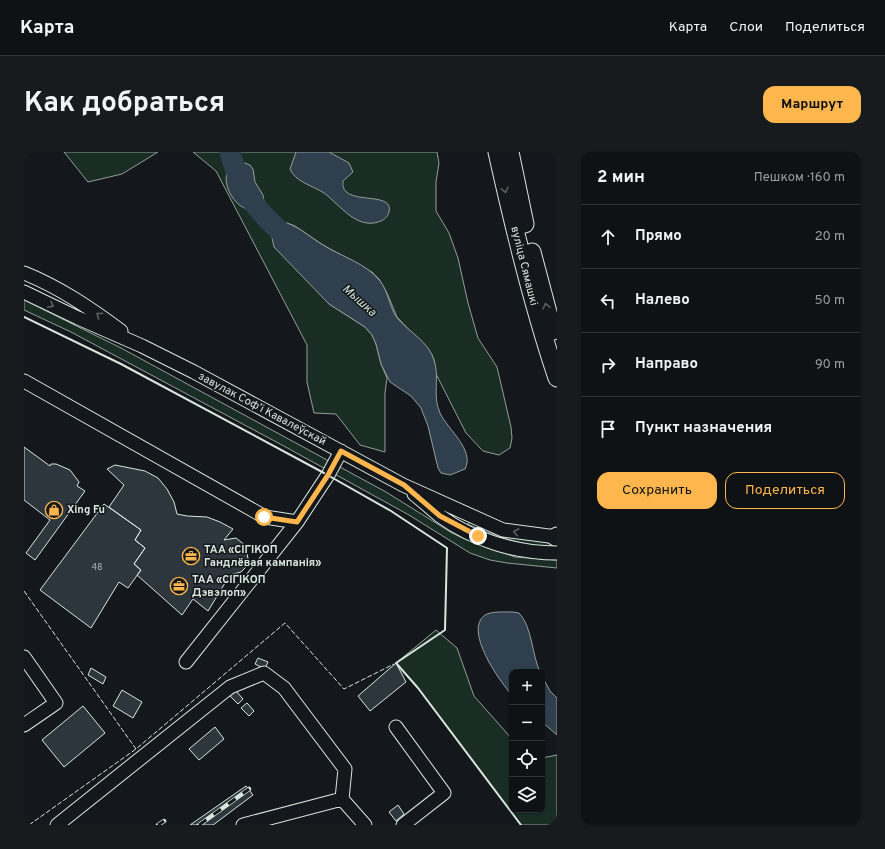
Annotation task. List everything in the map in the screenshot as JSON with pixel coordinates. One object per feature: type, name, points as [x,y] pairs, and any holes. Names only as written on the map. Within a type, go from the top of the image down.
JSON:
[{"type":"main road","name":"вуліца Сямашкі","points":[[497,152],[524,271],[536,315],[557,378]]},
{"type":"main road","name":"вуліца Сямашкі","points":[[510,152],[533,259],[557,344]]},
{"type":"street","name":"завулак Софʼі Кавалеўскай","points":[[24,273],[43,280],[86,305],[142,346]]},
{"type":"street","name":"завулак Софʼі Кавалеўскай","points":[[24,292],[142,346],[404,485],[502,530],[557,541]]},
{"type":"street","points":[[24,381],[264,517],[297,522]]},
{"type":"street","points":[[186,662],[267,562],[297,522],[328,475],[341,451]]},
{"type":"street","points":[[24,657],[56,703],[24,725]]},
{"type":"street","points":[[56,825],[230,687],[264,673],[284,688],[345,769],[342,799],[365,825]]},
{"type":"street","points":[[396,727],[444,793],[403,825]]},
{"type":"street","points":[[243,825],[342,799]]},
{"type":"green space","points":[[64,152],[158,152],[122,174],[88,182]]},
{"type":"green space","points":[[193,152],[437,152],[439,163],[436,182],[436,211],[449,233],[458,258],[468,303],[478,338],[497,367],[511,427],[512,438],[510,448],[499,455],[483,451],[466,433],[436,374],[434,360],[431,353],[397,317],[387,293],[379,279],[372,272],[323,245],[295,226],[287,223],[329,304],[365,327],[372,335],[376,344],[381,364],[387,378],[385,393],[385,452],[360,445],[336,414],[314,413],[307,382],[307,345],[216,171]]},
{"type":"green space","points":[[24,300],[121,348],[386,492],[452,533],[471,542],[515,557],[557,560],[557,568],[507,563],[490,560],[470,553],[409,515],[282,445],[71,332],[24,310]]},
{"type":"green space","points":[[470,522],[557,543],[557,548],[534,546],[512,540],[469,525],[468,523]]},
{"type":"green space","points":[[436,630],[457,648],[474,696],[509,736],[509,809],[418,688],[396,663]]},
{"type":"green space","points":[[557,755],[557,825],[521,825],[512,813],[545,813],[545,757]]},
{"type":"water","points":[[296,152],[329,152],[349,163],[353,172],[343,181],[344,189],[349,194],[357,197],[384,201],[389,205],[388,216],[382,221],[370,223],[355,219],[349,215],[324,193],[300,180],[292,173],[290,169]]},
{"type":"water","points":[[242,162],[250,165],[253,169],[255,182],[263,195],[264,202],[258,210],[249,210],[240,205],[233,198],[228,189],[226,180],[227,172],[232,165]]},
{"type":"water","points":[[287,223],[330,249],[368,269],[383,285],[395,315],[402,324],[428,348],[434,360],[436,366],[436,393],[438,407],[444,420],[464,447],[467,462],[465,469],[450,475],[441,473],[438,468],[428,426],[421,408],[411,396],[390,382],[381,364],[372,335],[365,327],[329,304],[274,247],[271,233],[275,227],[280,224]]},
{"type":"water","points":[[495,612],[519,613],[527,625],[539,669],[509,669],[509,692],[492,668],[486,656],[478,632],[479,622],[485,615]]},
{"type":"water","points":[[545,682],[550,691],[557,698],[557,735],[545,725]]},
{"type":"building","name":"Xing Fu","points":[[24,447],[50,466],[51,464],[56,464],[70,470],[79,482],[77,486],[85,491],[35,560],[26,553],[50,520],[24,500]]},
{"type":"building","points":[[115,465],[145,471],[158,478],[167,489],[174,502],[177,514],[207,517],[220,522],[233,529],[224,540],[236,538],[246,546],[248,559],[246,567],[241,572],[230,575],[208,611],[193,599],[182,615],[137,575],[141,570],[134,564],[145,548],[135,540],[141,530],[109,507],[124,485],[107,469]]},
{"type":"building","points":[[104,504],[141,530],[135,540],[145,548],[134,564],[141,570],[128,588],[119,582],[91,628],[40,590]]},
{"type":"building","points":[[258,658],[268,662],[265,669],[255,664]]},
{"type":"building","points":[[396,663],[406,682],[370,711],[358,696]]},
{"type":"building","points":[[91,668],[106,677],[103,684],[88,675]]},
{"type":"building","points":[[122,690],[142,702],[133,718],[113,706]]},
{"type":"building","points":[[236,691],[243,699],[238,704],[230,696]]},
{"type":"building","points":[[247,703],[254,711],[249,716],[241,708]]},
{"type":"building","points":[[83,706],[105,733],[64,767],[42,740]]},
{"type":"building","points":[[215,727],[224,739],[199,760],[189,749]]},
{"type":"building","points":[[246,786],[253,795],[213,825],[190,825]]},
{"type":"building","points":[[398,805],[404,814],[396,821],[389,812]]},
{"type":"waterway","name":"Мышка","points":[[230,152],[240,181],[255,205],[273,225],[296,246]]},
{"type":"railway","points":[[199,825],[249,789]]},
{"type":"railway","points":[[158,825],[164,821]]},
{"type":"fence","points":[[24,591],[136,749]]},
{"type":"fence","points":[[29,825],[136,749],[285,623],[344,689],[394,664]]},
{"type":"wall","points":[[24,317],[121,364],[324,473]]},
{"type":"wall","points":[[331,477],[391,511],[447,548],[445,630],[396,663],[418,688],[521,825]]},
{"type":"place","name":"Xing Fu","points":[[54,510]]},
{"type":"place","name":"ТАА «СІГІКОП Гандлёвая кампанія»","points":[[191,556]]},
{"type":"place","name":"ТАА «СІГІКОП Дэвэлоп»","points":[[179,586]]},
{"type":"route","points":[[264,517],[297,522],[328,475],[341,451],[404,485],[440,516],[478,536]]}]
